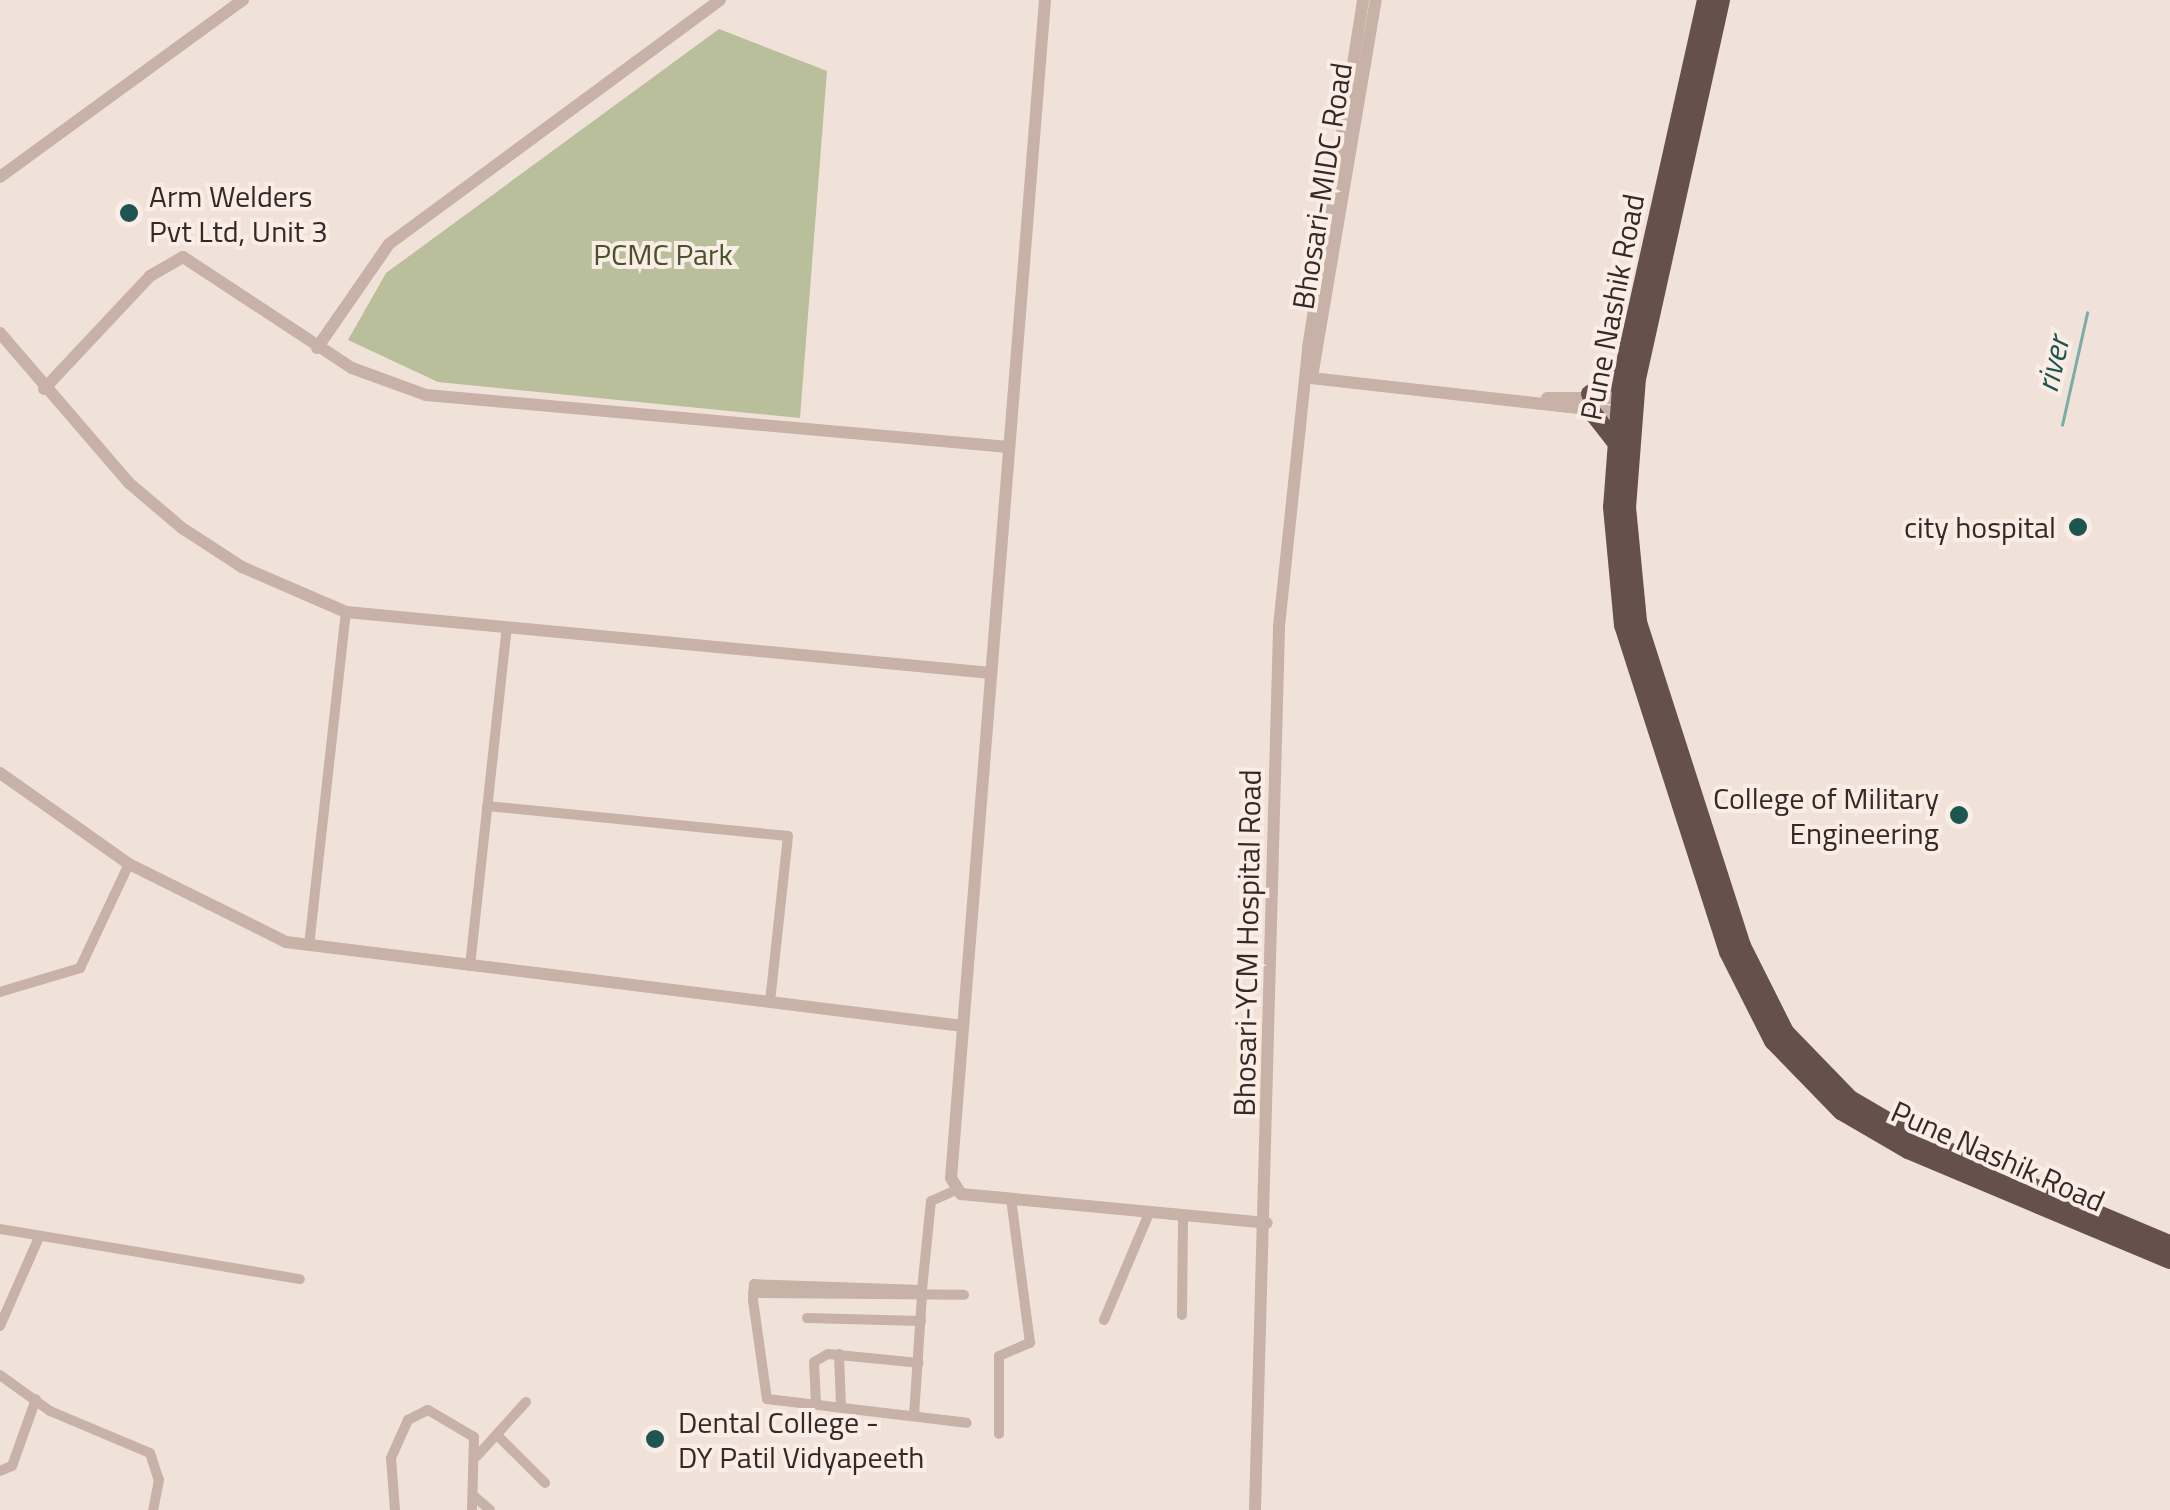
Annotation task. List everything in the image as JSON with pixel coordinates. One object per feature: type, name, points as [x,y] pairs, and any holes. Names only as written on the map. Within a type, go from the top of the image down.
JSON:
[{"type":"highway","name":"Pune Nashik Road","points":[[1706,0],[1622,375],[1627,521],[1638,622],[1742,946],[1785,1032],[1885,1122],[2170,1244]]},
{"type":"highway","name":"Pune Nashik Road","points":[[1721,0],[1614,440],[1623,625],[1728,952],[1772,1041],[1808,1083],[1878,1135],[2170,1260]]},
{"type":"highway","points":[[1614,440],[1590,401],[1622,375]]},
{"type":"street","points":[[0,177],[243,0]]},
{"type":"street","points":[[317,348],[389,244],[720,0]]},
{"type":"street","points":[[956,1190],[963,1026],[1045,0]]},
{"type":"street","name":"Bhosari-MIDC Road","points":[[1311,378],[1363,0]]},
{"type":"street","name":"Bhosari-MIDC Road","points":[[1311,378],[1376,0]]},
{"type":"street","points":[[44,389],[173,258],[201,261],[317,348],[403,389],[474,404],[1010,447]]},
{"type":"street","points":[[0,334],[44,389],[182,528],[242,567],[346,612],[506,632],[991,673]]},
{"type":"street","points":[[1311,378],[1625,405]]},
{"type":"street","name":"Bhosari-YCM Hospital Road","points":[[1256,1510],[1279,626],[1311,378]]},
{"type":"street","points":[[309,946],[346,612]]},
{"type":"street","points":[[470,966],[506,632]]},
{"type":"street","points":[[0,773],[129,864],[248,928],[309,946],[963,1026]]},
{"type":"street","points":[[487,806],[788,836],[770,1002]]},
{"type":"street","points":[[0,992],[80,968],[129,864]]},
{"type":"street","points":[[914,1416],[930,1201],[956,1190],[1266,1222]]},
{"type":"street","points":[[999,1434],[999,1356],[1030,1343],[1011,1198]]},
{"type":"street","points":[[1104,1320],[1150,1212]]},
{"type":"street","points":[[1182,1315],[1183,1215]]},
{"type":"street","points":[[0,1229],[300,1279]]},
{"type":"street","points":[[0,1326],[39,1238]]},
{"type":"street","points":[[964,1292],[754,1284],[753,1294],[767,1399],[968,1423]]},
{"type":"street","points":[[807,1318],[921,1322]]},
{"type":"street","points":[[816,1404],[814,1362],[839,1354],[919,1363]]},
{"type":"street","points":[[839,1354],[841,1407]]},
{"type":"street","points":[[0,1375],[36,1399],[156,1458],[153,1510]]},
{"type":"street","points":[[0,1470],[12,1466],[36,1399]]},
{"type":"street","points":[[477,1456],[526,1402]]},
{"type":"street","points":[[395,1510],[391,1458],[420,1411],[468,1428],[477,1456],[472,1510]]},
{"type":"street","points":[[497,1434],[545,1484]]},
{"type":"street","points":[[474,1496],[490,1510]]},
{"type":"green space","name":"PCMC Park","points":[[719,29],[827,71],[800,418],[438,382],[348,340],[386,273]]},
{"type":"waterway","name":"river","points":[[2062,425],[2087,313]]},
{"type":"place","name":"Arm Welders Pvt Ltd, Unit 3","points":[[129,213]]},
{"type":"place","name":"city hospital","points":[[2078,527]]},
{"type":"place","name":"College of Military Engineering","points":[[1959,815]]},
{"type":"place","name":"Dental College - DY Patil Vidyapeeth","points":[[655,1439]]}]
